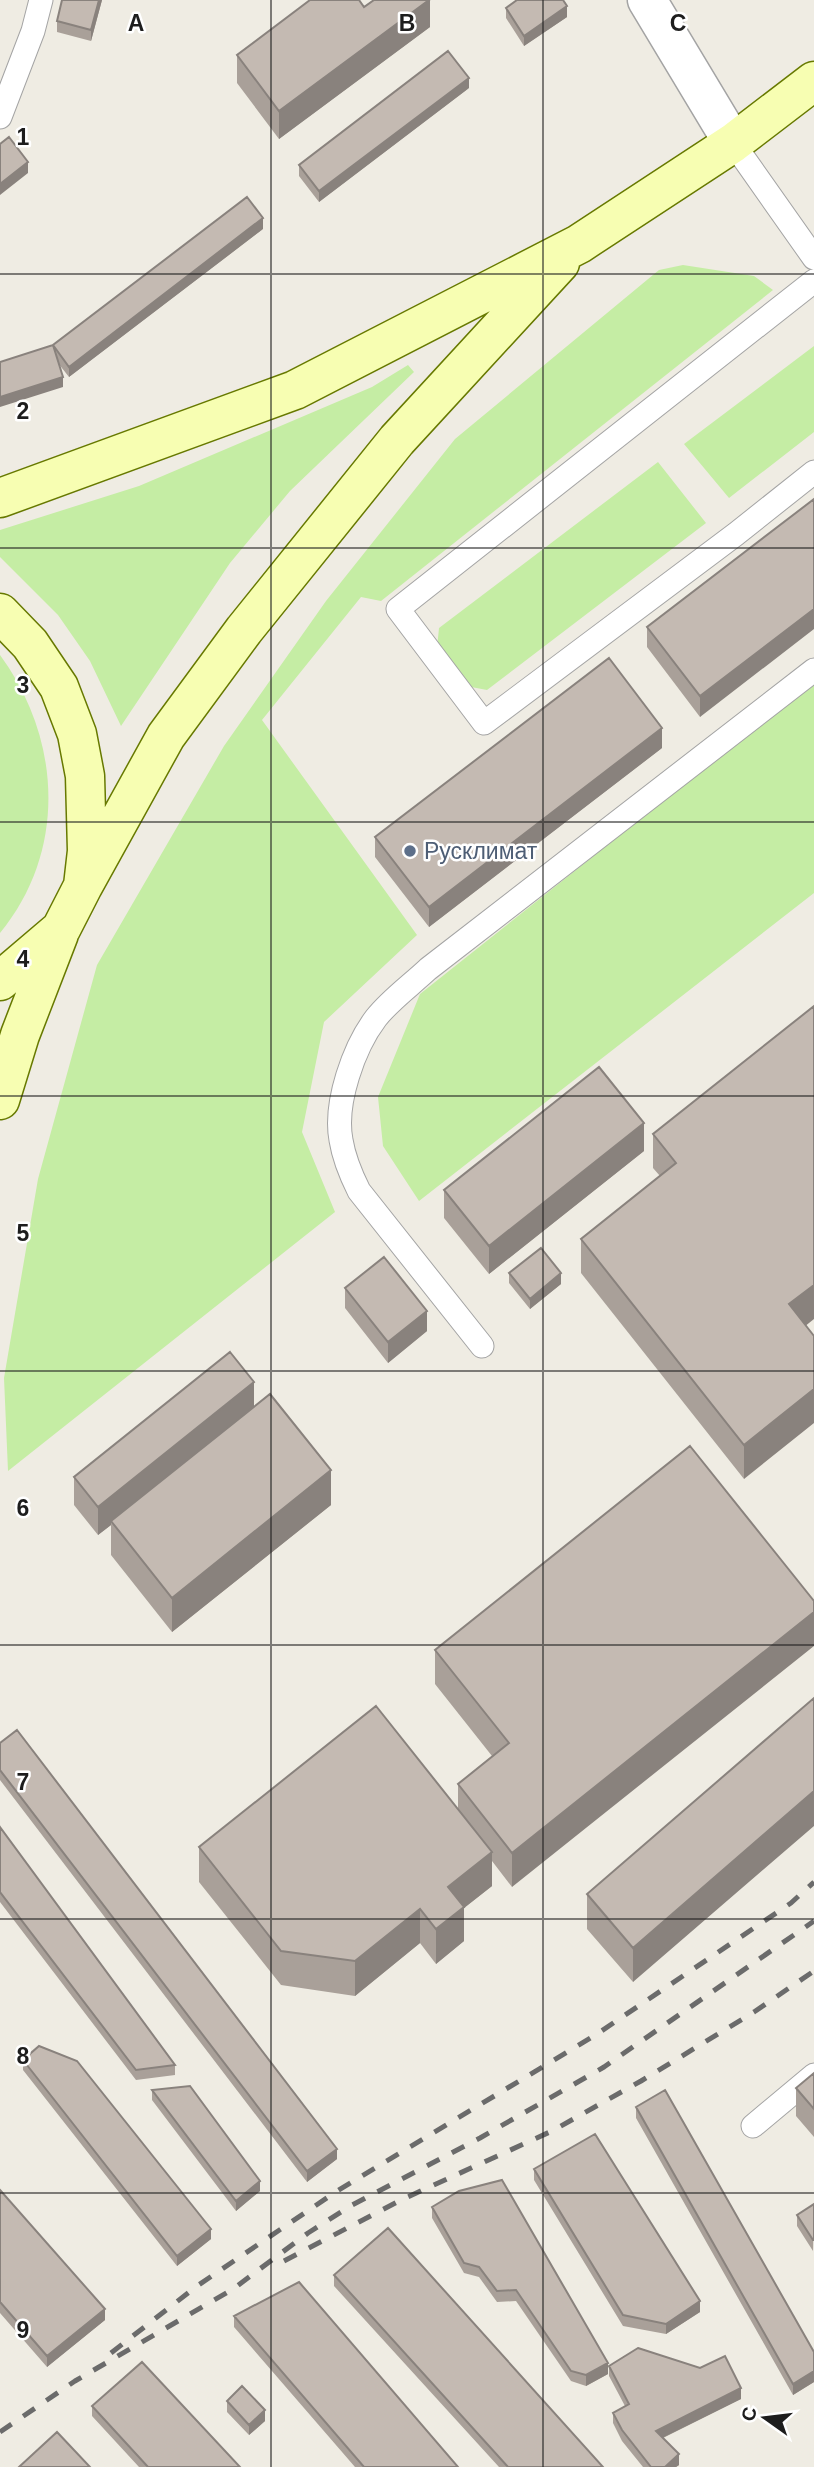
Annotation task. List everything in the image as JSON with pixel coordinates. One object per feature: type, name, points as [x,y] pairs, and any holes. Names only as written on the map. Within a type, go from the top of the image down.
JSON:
[{"type":"main road","points":[[0,498],[295,390],[579,244],[733,143],[814,81]]},
{"type":"main road","points":[[0,1100],[20,1035],[61,929],[166,736],[244,630],[397,440],[579,244]]},
{"type":"main road","points":[[0,612],[30,644],[60,687],[77,734],[85,776],[87,851],[83,886]]},
{"type":"main road","points":[[0,981],[61,929]]},
{"type":"street","points":[[647,0],[733,143]]},
{"type":"lane","points":[[0,117],[33,31],[41,0]]},
{"type":"lane","points":[[733,143],[814,258]]},
{"type":"lane","points":[[814,281],[398,609],[484,723],[736,534],[814,472]]},
{"type":"lane","points":[[482,1346],[359,1191],[347,1165],[340,1137],[342,1104],[360,1043],[378,1016],[428,969],[814,670]]},
{"type":"lane","points":[[753,2126],[814,2075]]},
{"type":"green space","points":[[683,265],[754,276],[773,290],[381,601],[361,597],[262,720],[417,935],[324,1022],[302,1132],[335,1212],[8,1471],[4,1378],[38,1179],[97,965],[224,746],[326,601],[455,439],[659,270]]},
{"type":"green space","points":[[814,346],[814,432],[729,498],[684,444]]},
{"type":"green space","points":[[408,365],[414,372],[290,491],[230,563],[121,726],[90,661],[58,615],[0,557],[0,530],[139,486],[372,387]]},
{"type":"green space","points":[[658,462],[706,523],[487,690],[466,686],[437,648],[439,628]]},
{"type":"green space","points":[[0,655],[20,687],[35,722],[45,758],[48,794],[46,830],[37,866],[22,901],[0,933]]},
{"type":"green space","points":[[814,681],[814,893],[419,1201],[383,1146],[378,1097],[420,994]]},
{"type":"building","points":[[62,0],[99,0],[91,30],[57,21]]},
{"type":"building","points":[[310,0],[359,0],[364,7],[374,0],[429,0],[279,111],[237,55]]},
{"type":"building","points":[[517,0],[563,0],[567,6],[524,36],[506,8]]},
{"type":"building","points":[[448,51],[469,78],[319,191],[299,165]]},
{"type":"building","points":[[9,137],[28,162],[0,184],[0,144]]},
{"type":"building","points":[[247,197],[263,218],[69,367],[53,345]]},
{"type":"building","points":[[53,345],[63,377],[0,397],[0,362]]},
{"type":"building","points":[[814,499],[814,609],[700,696],[647,627]]},
{"type":"building","points":[[609,658],[662,728],[429,907],[375,837]]},
{"type":"building","points":[[814,1006],[814,1285],[789,1304],[814,1336],[814,1389],[744,1445],[581,1239],[676,1163],[653,1134]]},
{"type":"building","points":[[599,1067],[644,1123],[489,1246],[444,1190]]},
{"type":"building","points":[[541,1248],[561,1273],[530,1299],[509,1273]]},
{"type":"building","points":[[384,1257],[427,1311],[388,1342],[345,1288]]},
{"type":"building","points":[[230,1352],[254,1382],[98,1507],[74,1477]]},
{"type":"building","points":[[270,1394],[331,1470],[172,1598],[111,1521]]},
{"type":"building","points":[[690,1446],[814,1601],[814,1612],[512,1853],[458,1784],[509,1743],[435,1650]]},
{"type":"building","points":[[814,1698],[814,1791],[633,1948],[587,1894]]},
{"type":"building","points":[[376,1706],[492,1852],[448,1887],[464,1907],[436,1929],[420,1909],[355,1961],[281,1951],[199,1847]]},
{"type":"building","points":[[17,1730],[337,2149],[307,2171],[0,1770],[0,1743]]},
{"type":"building","points":[[0,1827],[175,2065],[136,2070],[0,1892]]},
{"type":"building","points":[[39,2046],[77,2061],[211,2229],[177,2256],[23,2060]]},
{"type":"building","points":[[814,2073],[814,2109],[796,2088]]},
{"type":"building","points":[[190,2086],[260,2181],[236,2201],[152,2090]]},
{"type":"building","points":[[665,2090],[814,2352],[814,2371],[793,2384],[636,2107]]},
{"type":"building","points":[[595,2134],[700,2301],[666,2324],[623,2315],[534,2169]]},
{"type":"building","points":[[502,2180],[608,2363],[586,2375],[571,2371],[516,2290],[497,2291],[479,2267],[464,2263],[432,2207],[459,2191]]},
{"type":"building","points":[[0,2190],[105,2309],[47,2356],[0,2302]]},
{"type":"building","points":[[814,2204],[814,2240],[813,2240],[797,2215]]},
{"type":"building","points":[[388,2228],[603,2467],[508,2467],[334,2275]]},
{"type":"building","points":[[299,2282],[458,2467],[364,2467],[234,2316]]},
{"type":"building","points":[[638,2348],[700,2368],[725,2356],[741,2388],[656,2431],[679,2454],[665,2467],[651,2467],[622,2430],[613,2413],[629,2404],[609,2366]]},
{"type":"building","points":[[142,2362],[240,2467],[148,2467],[92,2406]]},
{"type":"building","points":[[242,2386],[265,2410],[249,2425],[227,2401]]},
{"type":"building","points":[[57,2432],[90,2467],[19,2467]]},
{"type":"railway","points":[[111,2353],[197,2286],[337,2191],[597,2034],[791,1903],[814,1882]]},
{"type":"railway","points":[[0,2432],[75,2381],[233,2289],[308,2233],[352,2205],[480,2138],[604,2067],[814,1921]]},
{"type":"railway","points":[[284,2261],[401,2200],[552,2131],[754,2012],[814,1971]]},
{"type":"place","name":"Русклимат","points":[[410,851]]}]
